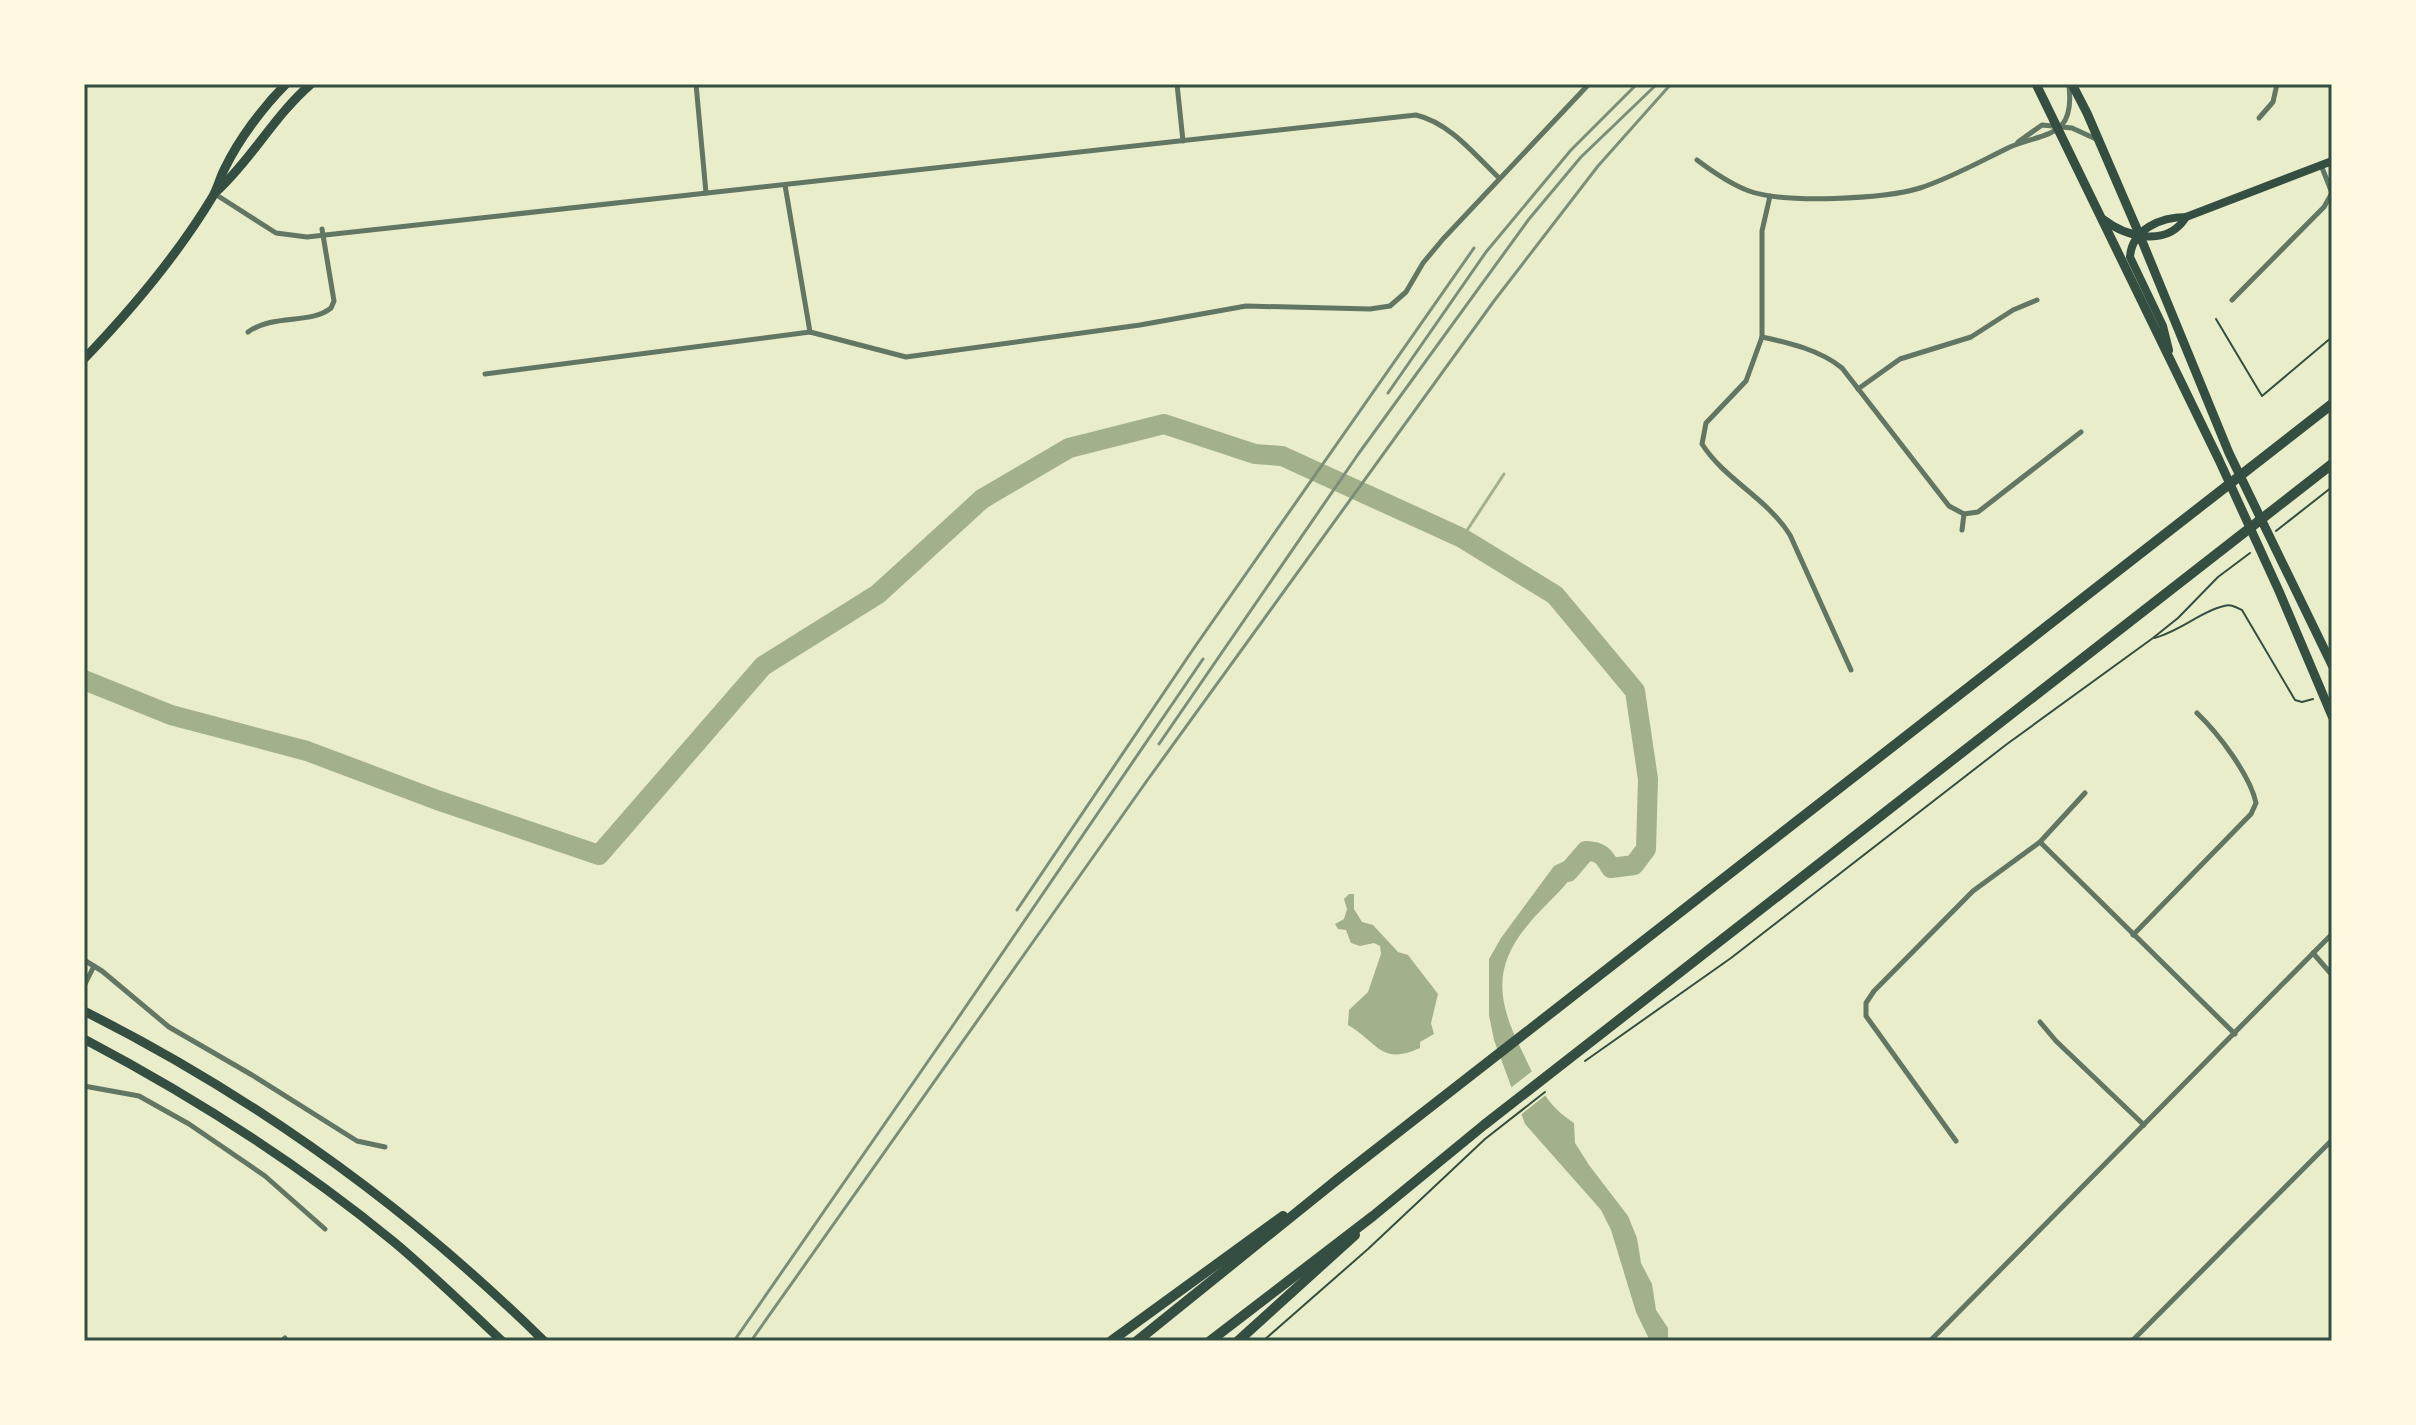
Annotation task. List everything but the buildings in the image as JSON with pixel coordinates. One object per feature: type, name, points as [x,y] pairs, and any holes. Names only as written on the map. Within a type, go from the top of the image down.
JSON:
[{"type":"highway","points":[[1137,1341],[1338,1179],[1550,1017],[2332,404]]},
{"type":"highway","points":[[1210,1341],[1488,1130],[2332,464]]},
{"type":"highway","points":[[1111,1341],[1268,1226],[1338,1179]]},
{"type":"highway","points":[[1238,1341],[1344,1247],[1373,1216]]},
{"type":"main road","points":[[214,194],[225,167],[257,119],[286,84]]},
{"type":"main road","points":[[84,359],[143,294],[214,194],[235,175],[289,103],[311,84]]},
{"type":"main road","points":[[2036,84],[2170,355],[2259,547],[2332,716]]},
{"type":"main road","points":[[2070,84],[2140,236],[2229,453],[2332,665]]},
{"type":"main road","points":[[2170,355],[2163,326],[2130,257],[2132,245],[2147,227],[2174,217],[2186,217],[2332,161]]},
{"type":"main road","points":[[2100,217],[2120,231],[2140,236]]},
{"type":"main road","points":[[84,1011],[204,1074],[296,1135],[410,1219],[544,1341]]},
{"type":"main road","points":[[84,1039],[155,1076],[317,1182],[396,1244],[502,1341]]},
{"type":"street","points":[[696,84],[706,193]]},
{"type":"street","points":[[1177,84],[1183,141]]},
{"type":"street","points":[[485,374],[810,332],[906,357],[1140,325],[1246,306],[1370,309],[1390,306],[1406,292],[1423,263],[1443,239],[1589,84]]},
{"type":"street","points":[[1697,160],[1750,192],[1770,196],[1836,198],[1895,194],[1924,186],[2014,146],[2046,137],[2059,128],[2069,113],[2070,84]]},
{"type":"street","points":[[2259,118],[2273,102],[2277,84]]},
{"type":"street","points":[[214,194],[276,233],[307,237],[323,232],[785,185],[1416,115],[1445,127],[1499,178]]},
{"type":"street","points":[[2014,146],[2042,125],[2082,131],[2097,140]]},
{"type":"street","points":[[2232,300],[2324,207],[2332,193],[2321,165]]},
{"type":"street","points":[[785,185],[810,332]]},
{"type":"street","points":[[1770,196],[1762,231],[1762,337],[1746,381],[1706,423],[1702,444],[1712,460],[1780,519],[1851,670]]},
{"type":"street","points":[[248,332],[271,321],[317,316],[331,308],[334,301],[323,232]]},
{"type":"street","points":[[1858,389],[1900,359],[1971,337],[2013,310],[2037,300]]},
{"type":"street","points":[[1762,337],[1787,342],[1824,356],[1842,368],[1949,506],[1964,514],[1978,512],[2081,432]]},
{"type":"street","points":[[1962,530],[1964,514]]},
{"type":"street","points":[[2133,935],[2251,814],[2256,803],[2253,789],[2212,729],[2197,713]]},
{"type":"street","points":[[1956,1141],[1866,1016],[1866,1003],[1874,991],[1973,891],[2040,842],[2085,793]]},
{"type":"street","points":[[2040,842],[2235,1034]]},
{"type":"street","points":[[1930,1341],[2332,934]]},
{"type":"street","points":[[2313,953],[2332,975]]},
{"type":"street","points":[[84,960],[169,1027],[357,1141],[385,1147]]},
{"type":"street","points":[[84,986],[94,966]]},
{"type":"street","points":[[2040,1022],[2144,1125]]},
{"type":"street","points":[[84,1086],[139,1096],[189,1124],[265,1176],[325,1229]]},
{"type":"street","points":[[2132,1341],[2332,1140]]},
{"type":"path","points":[[2216,319],[2262,396],[2332,337]]},
{"type":"path","points":[[2272,537],[2332,487]]},
{"type":"path","points":[[1579,1058],[1731,958],[2007,744],[2153,638],[2218,577],[2249,553]]},
{"type":"path","points":[[2153,638],[2171,634],[2222,606],[2233,605],[2242,610],[2295,700],[2313,699]]},
{"type":"path","points":[[1263,1341],[1368,1249],[1488,1130],[1548,1089]]},
{"type":"shaded area","points":[[1586,851],[1574,874],[1517,939],[1508,956],[1502,989],[1505,1007],[1511,1027],[1542,1090],[1555,1108],[1574,1123],[1575,1143],[1628,1216],[1637,1238],[1641,1263],[1652,1284],[1656,1310],[1668,1328],[1668,1341],[1650,1341],[1636,1312],[1611,1230],[1601,1210],[1525,1124],[1494,1040],[1489,1015],[1489,959],[1501,938],[1554,866]]},
{"type":"shaded area","points":[[1354,894],[1354,909],[1362,922],[1373,925],[1398,952],[1408,955],[1438,994],[1431,1023],[1434,1034],[1420,1042],[1420,1048],[1407,1053],[1388,1053],[1348,1025],[1349,1010],[1368,992],[1381,954],[1380,946],[1374,943],[1360,946],[1351,943],[1346,930],[1338,929],[1335,924],[1344,919],[1347,909],[1344,899]]},
{"type":"pier","points":[[1535,1069],[1547,1094],[1518,1117],[1508,1090]]},
{"type":"waterway","points":[[84,680],[171,715],[307,751],[437,800],[599,855],[763,666],[878,594],[982,499],[1069,448],[1164,424],[1255,454],[1282,456],[1462,538],[1555,595],[1635,691],[1648,779],[1646,849],[1634,865],[1611,868],[1601,855],[1586,851],[1568,872]]},
{"type":"waterway","points":[[1462,538],[1504,474]]},
{"type":"railway","points":[[1388,393],[1486,252],[1571,150],[1637,84]]},
{"type":"railway","points":[[1159,744],[1359,453],[1529,219],[1581,157],[1657,84]]},
{"type":"railway","points":[[751,1341],[1146,782],[1494,301],[1598,166],[1671,84]]},
{"type":"railway","points":[[1017,910],[1194,648],[1474,248]]},
{"type":"railway","points":[[734,1341],[1203,659]]}]
